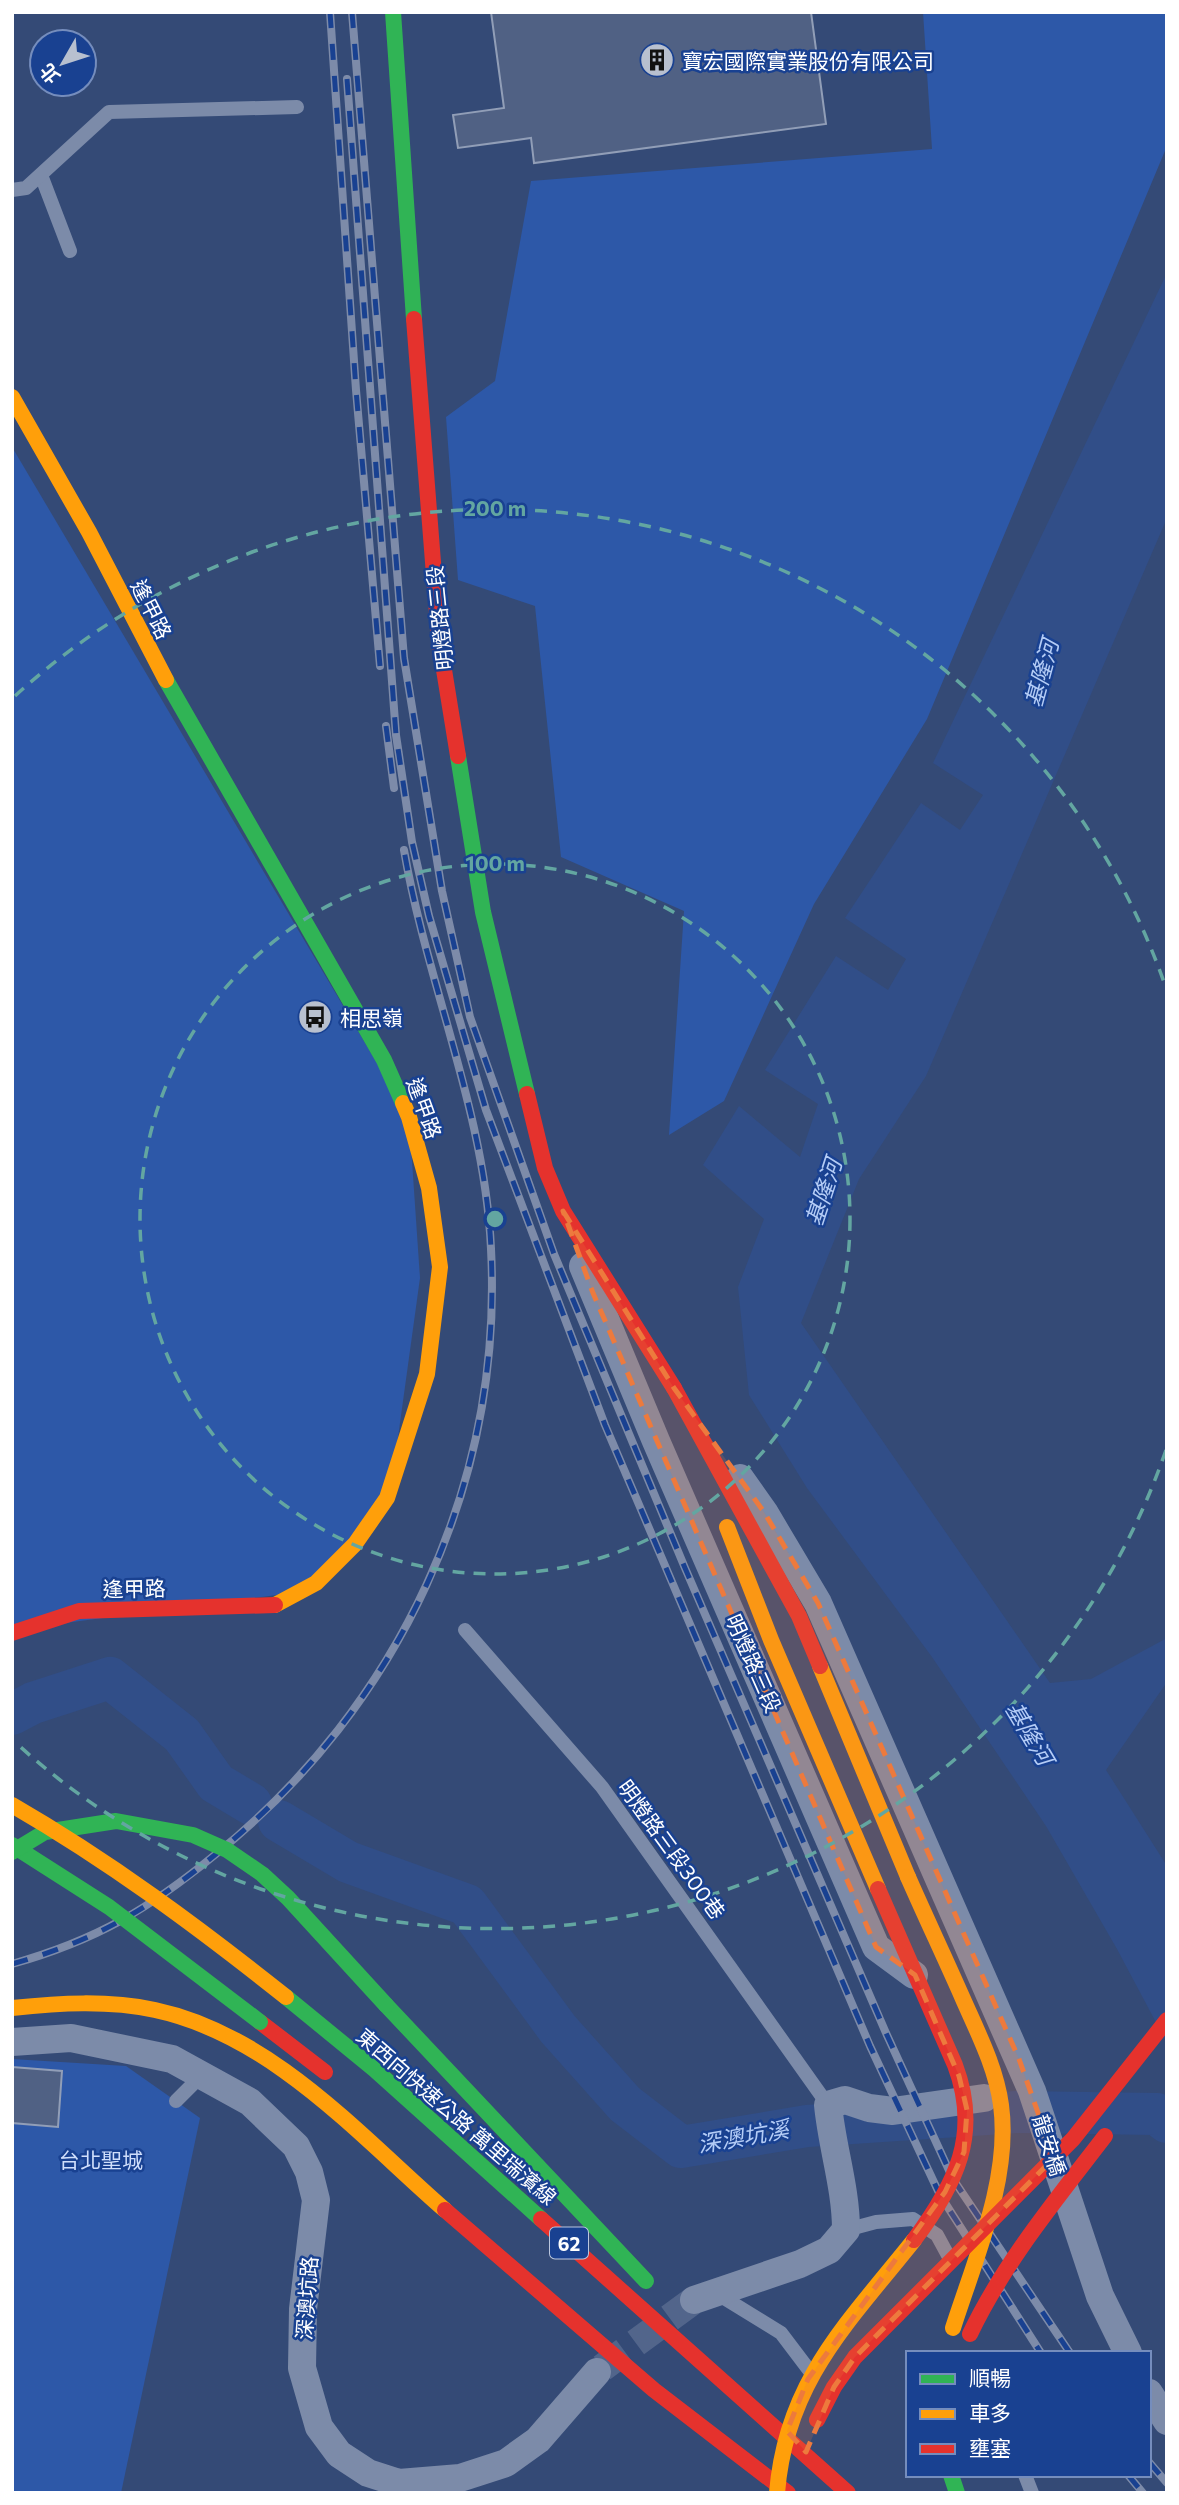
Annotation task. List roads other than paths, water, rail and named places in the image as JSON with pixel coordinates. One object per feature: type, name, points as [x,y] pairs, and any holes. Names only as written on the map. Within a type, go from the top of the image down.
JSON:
[{"type":"main road","name":"明燈路三段","points":[[393,12],[439,639],[483,912],[545,1168],[563,1211],[674,1388]]},
{"type":"main road","name":"逢甲路","points":[[12,397],[89,532],[149,650],[384,1060],[409,1117],[429,1188],[440,1267],[427,1374],[387,1499],[355,1544],[316,1583],[273,1606],[79,1611],[12,1633]]},
{"type":"main road","points":[[674,1388],[771,1640],[959,2076],[967,2110],[964,2152],[946,2192],[922,2229],[828,2347],[808,2379],[789,2421],[778,2468],[777,2493]]},
{"type":"main road","points":[[674,1388],[799,1616],[993,2073],[1000,2105],[1002,2140],[995,2198],[951,2334]]},
{"type":"main road","name":"東西向快速公路 萬里瑞濱線","points":[[12,1805],[123,1874],[221,1945],[374,2069],[848,2493]]},
{"type":"main road","points":[[12,1852],[45,1832],[116,1821],[192,1835],[227,1850],[262,1874],[288,1898],[661,2298]]},
{"type":"main road","points":[[12,1845],[88,1893],[180,1958],[337,2082]]},
{"type":"main road","points":[[12,2008],[53,2003],[129,2007],[169,2013],[238,2042],[308,2090],[595,2341],[729,2451],[796,2487]]},
{"type":"main road","points":[[796,2487],[813,2427],[834,2387],[855,2357],[1073,2139],[1167,2020]]},
{"type":"main road","points":[[965,2351],[980,2311],[1016,2252],[1116,2120]]},
{"type":"main road","points":[[699,2338],[822,2469]]},
{"type":"main road","points":[[687,2395],[796,2487]]},
{"type":"street","name":"明燈路三段","points":[[563,1211],[593,1293],[876,1947],[930,1986],[1018,2059]]},
{"type":"street","name":"明燈路三段","points":[[674,1388],[764,1512],[818,1603],[1032,2092]]},
{"type":"street","points":[[930,1986],[952,1995],[962,1991],[974,1960]]},
{"type":"street","name":"深澳坑路","points":[[12,2042],[71,2038],[172,2059],[250,2102],[296,2146],[309,2172],[316,2200],[303,2309],[302,2368],[319,2427],[339,2454],[368,2473],[399,2483],[460,2477],[506,2463],[538,2440],[597,2372]]},
{"type":"street","points":[[705,2297],[800,2264],[829,2250],[846,2231],[846,2209],[831,2138],[828,2105],[845,2100],[869,2108],[892,2111],[1032,2092]]},
{"type":"street","name":"龍安橋","points":[[1032,2092],[1100,2296],[1127,2351]]},
{"type":"street","points":[[1151,2396],[1167,2421]]},
{"type":"lane","points":[[12,190],[26,188],[109,112],[298,107]]},
{"type":"lane","points":[[41,175],[70,251]]},
{"type":"lane","name":"明燈路三段300巷","points":[[465,1630],[602,1787],[828,2105]]},
{"type":"lane","points":[[176,2101],[202,2076]]},
{"type":"lane","points":[[846,2231],[876,2222],[913,2219],[937,2235],[952,2262],[976,2340]]},
{"type":"lane","points":[[705,2297],[781,2333],[837,2408]]},
{"type":"water","name":"基隆河","points":[[1167,273],[1167,518],[926,1076],[859,1179],[801,1323],[1050,1683],[1091,1679],[1167,1638],[1167,1682],[1106,1770],[1167,1866],[1167,2043],[1117,1949],[1046,1826],[932,1657],[807,1488],[749,1395],[738,1287],[764,1219],[703,1165],[739,1106],[800,1157],[818,1104],[765,1070],[836,956],[888,990],[906,959],[845,918],[921,803],[960,830],[983,795],[933,763]]},
{"type":"waterway","name":"深澳坑溪","points":[[12,1714],[33,1703],[110,1678],[182,1735],[216,1783],[251,1804]]},
{"type":"waterway","name":"深澳坑溪","points":[[279,1821],[348,1862],[467,1905],[558,2029],[625,2104],[681,2147],[807,2126],[1017,2112],[1157,2114],[1167,2122]]},
{"type":"tunnel","points":[[602,2368],[694,2300]]},
{"type":"railway","points":[[330,12],[356,390],[380,666]]},
{"type":"railway","points":[[352,12],[404,658],[442,891],[470,1017],[554,1254],[685,1568],[886,2033],[953,2179],[1069,2351]]},
{"type":"railway","points":[[347,79],[396,735],[412,842],[429,916],[486,1110],[605,1425],[870,2046],[940,2195],[1040,2351]]},
{"type":"railway","points":[[386,726],[394,788]]},
{"type":"railway","points":[[12,1964],[96,1933],[144,1907],[216,1854],[281,1795],[338,1730],[387,1660],[427,1584],[458,1505],[479,1422],[490,1337],[491,1249],[478,1148],[426,950],[404,850]]},
{"type":"railway","points":[[1151,2464],[1167,2483]]},
{"type":"railway","points":[[1130,2477],[1143,2493]]},
{"type":"place","name":"寶宏國際實業股份有限公司","points":[[657,60]]},
{"type":"place","name":"相思嶺","points":[[315,1017]]},
{"type":"park label","name":"台北聖城","points":[[101,2159]]}]
